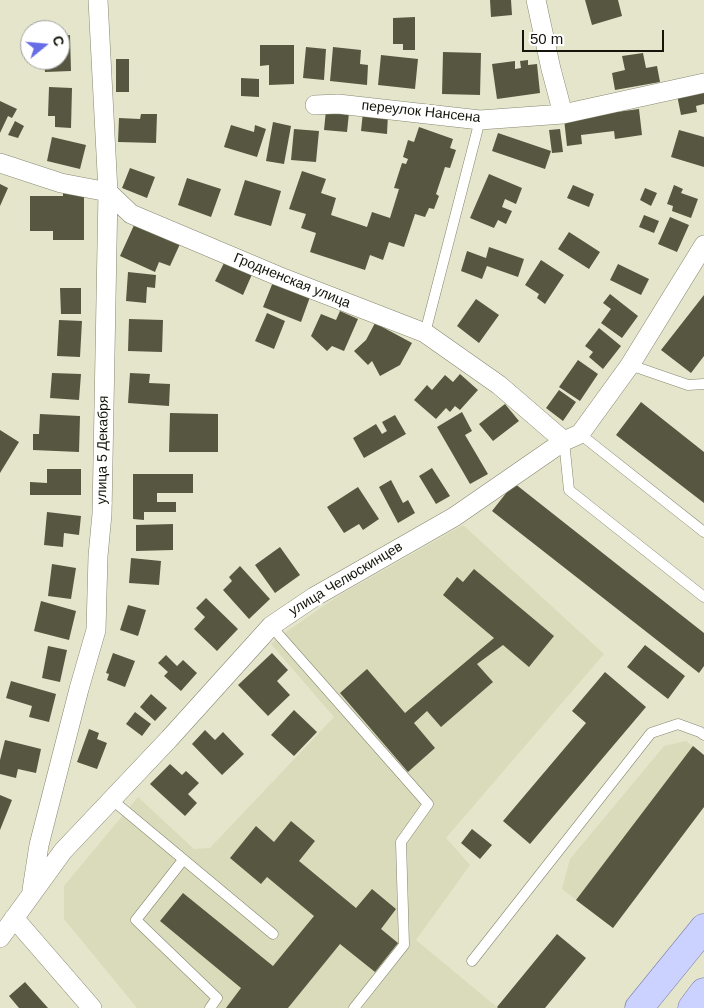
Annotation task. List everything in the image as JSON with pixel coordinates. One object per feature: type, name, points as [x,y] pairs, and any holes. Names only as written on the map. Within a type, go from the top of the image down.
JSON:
[{"type":"main road","points":[[638,1008],[704,928]]},
{"type":"main road","points":[[692,1008],[704,992]]},
{"type":"street","name":"улица 5 Декабря","points":[[32,892],[39,845],[96,630],[98,556],[102,514],[108,192],[98,0]]},
{"type":"street","points":[[536,0],[563,114]]},
{"type":"street","name":"переулок Нансена","points":[[315,105],[338,104],[480,120],[563,114],[704,83]]},
{"type":"street","points":[[0,163],[60,182],[108,192]]},
{"type":"street","name":"Гродненская улица","points":[[108,192],[131,214],[278,276],[424,333],[572,438]]},
{"type":"street","name":"улица Челюскинцев","points":[[0,938],[62,850],[169,738],[271,626],[314,597],[454,517],[572,438],[630,365],[704,245]]},
{"type":"street","points":[[14,918],[92,1008]]},
{"type":"lane","points":[[424,333],[480,120]]},
{"type":"lane","points":[[630,365],[688,386],[704,384]]},
{"type":"lane","points":[[572,438],[704,532]]},
{"type":"lane","points":[[572,438],[570,490],[704,597]]},
{"type":"lane","points":[[271,626],[428,804],[401,842],[404,945],[354,1008]]},
{"type":"lane","points":[[472,961],[652,733],[678,724],[704,735]]},
{"type":"lane","points":[[111,799],[274,934]]},
{"type":"lane","points":[[184,860],[136,920],[217,998],[210,1008]]},
{"type":"shaded area","points":[[463,525],[604,654],[446,838],[470,865],[416,940],[498,1008],[137,1008],[64,919],[64,886],[138,797],[194,849],[210,848],[334,717],[271,644],[338,596]]},
{"type":"shaded area","points":[[686,741],[704,755],[704,807],[613,928],[562,889],[570,859],[664,746]]},
{"type":"building","points":[[490,0],[511,0],[512,15],[491,17]]},
{"type":"building","points":[[585,0],[618,0],[622,16],[592,25]]},
{"type":"building","points":[[415,17],[415,50],[403,50],[403,44],[393,44],[393,18]]},
{"type":"building","points":[[70,35],[71,71],[45,72],[45,70],[70,70]]},
{"type":"building","points":[[260,45],[294,45],[294,84],[269,85],[269,65],[260,66]]},
{"type":"building","points":[[306,47],[326,49],[324,80],[303,78]]},
{"type":"building","points":[[333,47],[361,50],[360,64],[368,65],[367,85],[330,81]]},
{"type":"building","points":[[443,52],[481,53],[480,95],[442,94]]},
{"type":"building","points":[[643,53],[646,68],[657,66],[660,82],[615,90],[612,73],[625,70],[622,56]]},
{"type":"building","points":[[381,55],[418,59],[415,89],[378,85]]},
{"type":"building","points":[[116,59],[129,59],[129,92],[116,92]]},
{"type":"building","points":[[528,60],[528,65],[537,64],[540,93],[497,99],[492,64],[515,61],[515,69],[521,68],[520,61]]},
{"type":"building","points":[[241,78],[259,79],[259,97],[241,96]]},
{"type":"building","points":[[49,87],[72,88],[71,128],[55,127],[55,116],[48,116]]},
{"type":"building","points":[[704,89],[704,104],[696,106],[697,112],[681,115],[677,95]]},
{"type":"building","points":[[0,101],[17,109],[12,118],[8,116],[0,133]]},
{"type":"building","points":[[639,109],[642,135],[615,139],[614,131],[581,135],[582,144],[567,146],[564,119]]},
{"type":"building","points":[[326,110],[349,113],[347,132],[324,130]]},
{"type":"building","points":[[363,112],[388,114],[387,134],[361,131]]},
{"type":"building","points":[[141,114],[157,114],[156,143],[118,142],[119,118],[140,119]]},
{"type":"building","points":[[15,121],[24,126],[18,138],[8,135]]},
{"type":"building","points":[[273,122],[291,126],[284,164],[266,161]]},
{"type":"building","points":[[231,125],[254,132],[255,125],[266,129],[257,157],[224,147]]},
{"type":"building","points":[[419,127],[453,139],[450,148],[456,150],[450,168],[445,167],[436,194],[439,196],[434,209],[429,208],[425,217],[415,214],[404,247],[389,242],[383,260],[370,255],[365,270],[310,252],[316,233],[301,228],[306,214],[289,209],[302,171],[326,179],[321,193],[336,198],[331,215],[367,227],[372,212],[390,218],[399,189],[394,188],[402,163],[406,164],[408,159],[403,157],[408,140],[414,142]]},
{"type":"building","points":[[294,129],[319,131],[316,162],[291,160]]},
{"type":"building","points":[[560,129],[563,152],[552,153],[549,130]]},
{"type":"building","points":[[679,130],[704,137],[704,167],[671,157]]},
{"type":"building","points":[[498,133],[551,151],[545,169],[492,151]]},
{"type":"building","points":[[52,137],[86,145],[80,169],[47,161]]},
{"type":"building","points":[[130,168],[155,177],[147,198],[122,188]]},
{"type":"building","points":[[489,174],[522,188],[516,204],[505,199],[502,207],[512,211],[506,224],[498,220],[494,228],[470,218]]},
{"type":"building","points":[[187,178],[221,189],[211,217],[178,205]]},
{"type":"building","points":[[245,180],[281,191],[271,226],[234,215]]},
{"type":"building","points":[[0,184],[8,188],[0,206]]},
{"type":"building","points":[[573,185],[594,194],[589,207],[567,198]]},
{"type":"building","points":[[674,185],[683,189],[681,193],[698,199],[691,218],[672,211],[673,206],[667,204]]},
{"type":"building","points":[[645,188],[657,193],[651,206],[640,200]]},
{"type":"building","points":[[63,190],[84,190],[84,240],[53,240],[53,231],[30,231],[30,196],[63,196]]},
{"type":"building","points":[[644,215],[659,221],[654,233],[639,227]]},
{"type":"building","points":[[670,217],[689,225],[677,252],[658,244]]},
{"type":"building","points":[[135,223],[180,244],[170,266],[159,262],[155,272],[120,256]]},
{"type":"building","points":[[569,232],[600,252],[589,269],[558,249]]},
{"type":"building","points":[[489,247],[524,259],[518,277],[487,266],[482,279],[461,271],[467,251],[486,258]]},
{"type":"building","points":[[226,259],[253,272],[243,295],[215,281]]},
{"type":"building","points":[[541,260],[564,275],[545,304],[537,298],[539,294],[525,285]]},
{"type":"building","points":[[618,264],[649,279],[641,295],[610,280]]},
{"type":"building","points":[[128,272],[156,275],[155,288],[147,287],[146,303],[126,301]]},
{"type":"building","points":[[273,282],[310,297],[301,322],[263,307]]},
{"type":"building","points":[[60,288],[81,288],[81,314],[61,314]]},
{"type":"building","points":[[610,294],[638,316],[622,338],[601,323],[611,309],[603,303]]},
{"type":"building","points":[[704,295],[704,356],[691,373],[661,350]]},
{"type":"building","points":[[476,299],[499,315],[479,343],[457,326]]},
{"type":"building","points":[[340,311],[358,319],[344,351],[332,346],[327,351],[311,336],[321,314],[336,320]]},
{"type":"building","points":[[267,313],[285,321],[274,349],[255,341]]},
{"type":"building","points":[[129,319],[163,320],[162,352],[128,351]]},
{"type":"building","points":[[59,320],[82,321],[80,357],[57,356]]},
{"type":"building","points":[[375,323],[412,343],[400,365],[380,376],[372,361],[368,365],[354,351],[366,340]]},
{"type":"building","points":[[599,328],[621,346],[603,369],[589,357],[593,352],[585,346]]},
{"type":"building","points":[[578,360],[598,374],[580,401],[559,387]]},
{"type":"building","points":[[52,373],[81,374],[79,400],[50,398]]},
{"type":"building","points":[[130,373],[150,374],[149,383],[170,384],[169,406],[128,403]]},
{"type":"building","points":[[460,374],[478,390],[460,410],[455,406],[450,412],[446,408],[436,419],[414,400],[427,385],[432,390],[445,375],[453,382]]},
{"type":"building","points":[[559,390],[576,402],[563,421],[546,408]]},
{"type":"building","points":[[641,402],[704,452],[704,503],[616,435]]},
{"type":"building","points":[[505,404],[519,421],[493,441],[479,424]]},
{"type":"building","points":[[462,412],[472,431],[465,435],[488,474],[470,484],[437,427]]},
{"type":"building","points":[[170,413],[218,414],[218,452],[169,452]]},
{"type":"building","points":[[40,414],[80,416],[79,452],[33,450],[33,434],[39,434]]},
{"type":"building","points":[[395,415],[406,434],[364,458],[353,438],[376,424],[382,434],[387,431],[382,422]]},
{"type":"building","points":[[0,430],[19,442],[0,473]]},
{"type":"building","points":[[432,468],[450,496],[436,504],[419,476]]},
{"type":"building","points":[[47,469],[81,469],[81,495],[30,495],[30,482],[47,483]]},
{"type":"building","points":[[133,474],[193,474],[193,493],[157,493],[157,502],[176,502],[176,512],[144,512],[144,520],[133,519]]},
{"type":"building","points":[[391,480],[403,503],[408,500],[415,513],[398,523],[379,487]]},
{"type":"building","points":[[514,483],[704,633],[704,666],[699,673],[492,511]]},
{"type":"building","points":[[358,487],[379,519],[363,530],[359,524],[344,533],[327,507]]},
{"type":"building","points":[[47,512],[81,516],[79,535],[64,533],[63,547],[44,545]]},
{"type":"building","points":[[173,524],[173,550],[136,551],[136,525]]},
{"type":"building","points":[[280,547],[300,575],[275,593],[255,565]]},
{"type":"building","points":[[131,558],[161,561],[159,585],[129,583]]},
{"type":"building","points":[[52,564],[76,568],[71,599],[48,596]]},
{"type":"building","points":[[240,566],[270,599],[249,619],[223,590],[232,581],[229,577]]},
{"type":"building","points":[[474,569],[554,636],[529,667],[503,645],[477,664],[493,682],[441,727],[427,711],[414,723],[435,748],[408,772],[340,693],[367,669],[405,713],[494,638],[443,595],[457,577],[463,582]]},
{"type":"building","points":[[206,598],[238,629],[217,651],[194,629],[205,617],[196,608]]},
{"type":"building","points":[[41,601],[76,611],[69,640],[34,631]]},
{"type":"building","points":[[128,605],[146,610],[138,636],[120,630]]},
{"type":"building","points":[[645,645],[685,676],[668,699],[627,667]]},
{"type":"building","points":[[48,646],[67,650],[60,682],[42,678]]},
{"type":"building","points":[[113,653],[135,661],[125,687],[107,680],[109,674],[106,673]]},
{"type":"building","points":[[272,653],[288,670],[277,681],[290,695],[268,716],[238,685]]},
{"type":"building","points":[[166,655],[177,666],[183,660],[197,673],[181,691],[164,676],[168,672],[158,663]]},
{"type":"building","points":[[605,672],[646,707],[530,844],[503,821],[586,723],[572,711]]},
{"type":"building","points":[[11,681],[56,694],[49,722],[29,717],[32,706],[6,698]]},
{"type":"building","points":[[151,694],[167,708],[155,721],[140,707]]},
{"type":"building","points":[[294,710],[317,732],[294,756],[271,735]]},
{"type":"building","points":[[135,712],[151,724],[142,736],[126,724]]},
{"type":"building","points":[[89,729],[99,733],[97,739],[107,743],[97,769],[77,762]]},
{"type":"building","points":[[205,730],[215,740],[223,732],[244,754],[222,775],[192,744]]},
{"type":"building","points":[[5,740],[41,749],[36,773],[18,769],[16,778],[0,774],[0,760]]},
{"type":"building","points":[[693,746],[704,755],[704,807],[613,928],[576,900]]},
{"type":"building","points":[[170,764],[182,775],[186,771],[199,783],[188,794],[197,803],[185,816],[150,784]]},
{"type":"building","points":[[0,795],[12,800],[0,830]]},
{"type":"building","points":[[291,821],[315,841],[299,861],[356,908],[372,889],[396,909],[381,929],[398,943],[375,972],[340,944],[288,1008],[226,1008],[241,988],[160,921],[183,893],[273,966],[314,916],[267,877],[261,884],[230,858],[256,826],[274,842]]},
{"type":"building","points":[[472,829],[492,845],[480,859],[461,843]]},
{"type":"building","points":[[557,934],[586,958],[545,1008],[498,1008],[497,1007]]},
{"type":"building","points":[[25,982],[48,1008],[19,1008],[9,996]]}]
